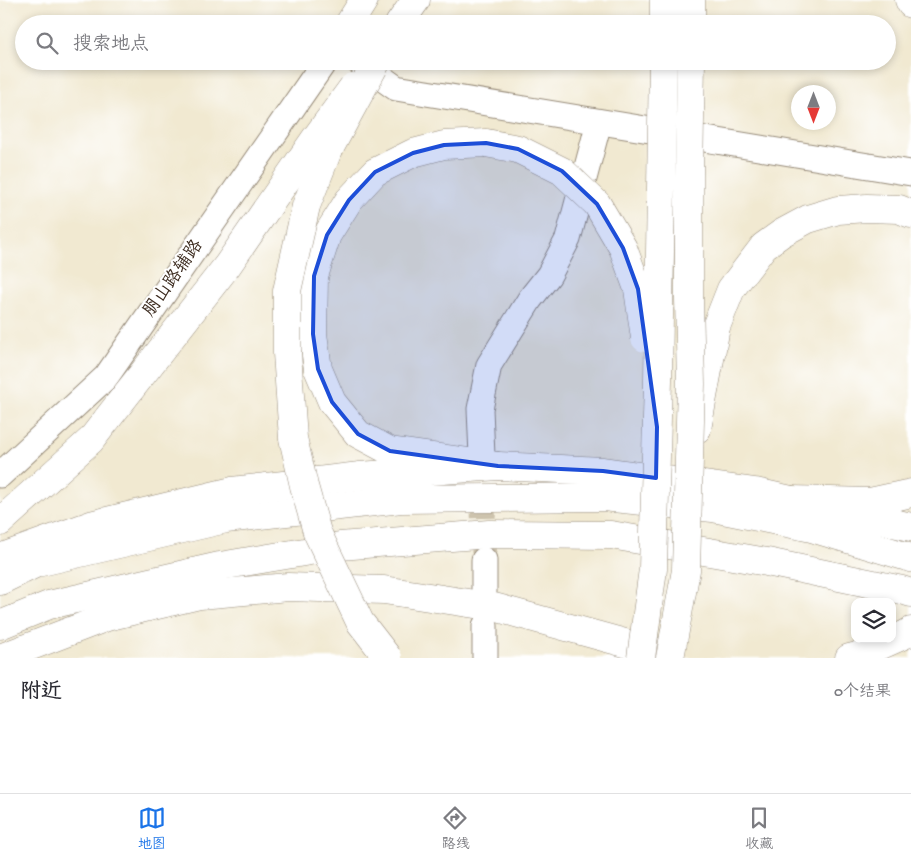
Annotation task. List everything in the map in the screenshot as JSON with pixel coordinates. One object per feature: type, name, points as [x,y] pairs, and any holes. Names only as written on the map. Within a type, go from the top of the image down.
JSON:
[{"type":"main road","points":[[355,15],[364,0]]},
{"type":"main road","points":[[405,15],[416,0]]},
{"type":"main road","points":[[664,0],[664,15]]},
{"type":"main road","points":[[691,15],[692,0]]},
{"type":"main road","points":[[909,0],[911,4]]},
{"type":"main road","points":[[0,522],[91,440],[227,266],[365,70]]},
{"type":"main road","points":[[372,70],[327,153],[306,206],[287,291],[287,353],[293,438],[317,532],[360,622],[388,658]]},
{"type":"main road","points":[[641,658],[653,569],[663,70]]},
{"type":"main road","points":[[670,658],[686,570],[691,384],[689,280],[690,70]]},
{"type":"main road","points":[[657,427],[638,288],[623,248],[601,211],[562,171],[518,150],[486,143],[444,144],[413,153],[374,172],[349,200],[327,235],[314,276],[313,334],[318,369],[332,402],[358,434],[390,451],[603,471],[755,492],[911,527]]},
{"type":"main road","points":[[689,472],[716,327],[731,288],[764,246],[782,233],[808,219],[838,210],[867,208],[899,209],[911,214]]},
{"type":"main road","points":[[0,558],[94,524],[232,491],[490,461]]},
{"type":"main road","points":[[791,500],[870,502],[911,493]]},
{"type":"main road","points":[[0,581],[37,563],[226,520],[401,499],[603,497],[713,508],[812,528],[911,558]]},
{"type":"main road","points":[[0,625],[49,605],[220,566],[340,546],[489,534],[611,535],[767,562],[902,590],[911,594]]},
{"type":"main road","points":[[0,658],[107,616],[200,595],[288,587],[384,590],[494,607],[679,658]]},
{"type":"main road","points":[[849,658],[911,631]]},
{"type":"street","name":"朋山路辅路","points":[[0,475],[106,377],[319,70]]},
{"type":"street","points":[[371,70],[396,88],[911,173]]},
{"type":"street","points":[[490,461],[480,409],[489,365],[530,299],[549,275],[568,239],[599,122]]},
{"type":"street","points":[[484,560],[484,592]]},
{"type":"street","points":[[485,626],[485,658]]},
{"type":"highlighted area","points":[[486,143],[518,149],[562,171],[597,204],[623,248],[638,289],[657,427],[656,478],[603,471],[498,466],[390,451],[358,434],[332,402],[318,369],[313,334],[314,276],[327,235],[349,200],[375,172],[413,153],[444,145]]},
{"type":"tunnel","points":[[482,456],[484,553]]}]
